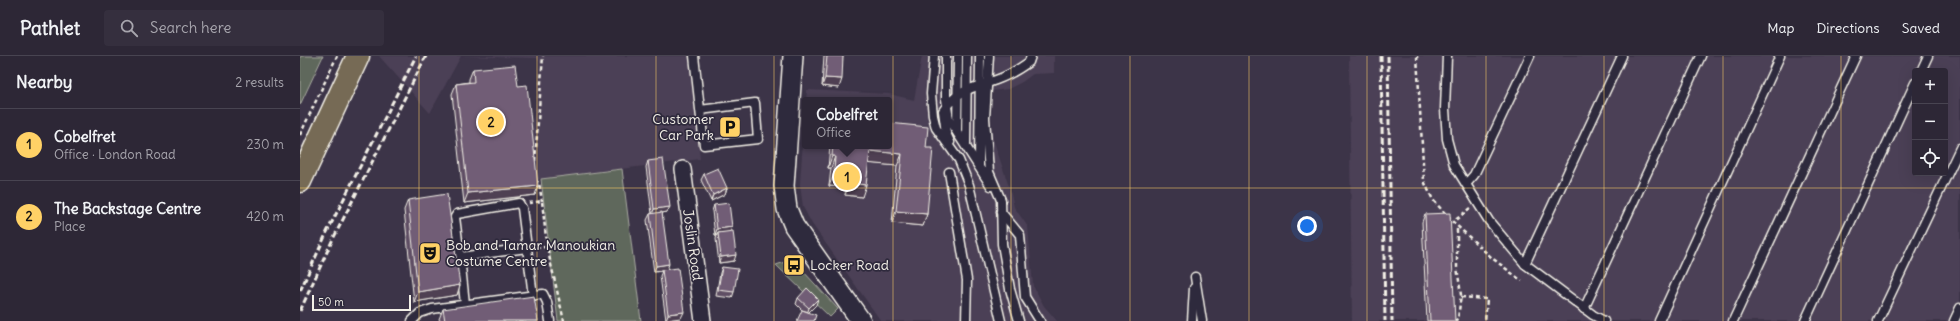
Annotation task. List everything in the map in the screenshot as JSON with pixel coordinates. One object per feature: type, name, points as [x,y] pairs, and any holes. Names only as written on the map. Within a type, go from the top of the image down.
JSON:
[{"type":"main road","points":[[300,181],[358,56]]},
{"type":"street","points":[[793,56],[784,186],[787,209],[794,226],[861,321]]},
{"type":"street","name":"Joslin Road","points":[[683,169],[703,321]]},
{"type":"lane","points":[[694,56],[700,110],[704,145],[758,139],[755,103],[700,110]]},
{"type":"lane","points":[[934,56],[931,94],[933,116],[936,128],[954,151],[969,185],[1001,321]]},
{"type":"lane","points":[[946,56],[947,106],[949,120],[1001,200]]},
{"type":"lane","points":[[957,132],[958,56]]},
{"type":"lane","points":[[966,145],[967,56]]},
{"type":"lane","points":[[980,56],[989,172],[1001,200],[1002,244],[1010,289],[1019,321]]},
{"type":"lane","points":[[979,166],[983,83],[989,56]]},
{"type":"lane","points":[[954,151],[945,126],[943,111],[947,106],[957,96],[966,90],[1016,71],[1029,62],[1031,56]]},
{"type":"lane","points":[[1447,56],[1445,109],[1447,139],[1454,165],[1489,221],[1525,264],[1584,309],[1604,321]]},
{"type":"lane","points":[[1466,184],[1474,175],[1530,56]]},
{"type":"lane","points":[[1525,264],[1622,56]]},
{"type":"lane","points":[[1584,309],[1701,56]]},
{"type":"lane","points":[[1659,321],[1780,56]]},
{"type":"lane","points":[[1733,321],[1856,56]]},
{"type":"lane","points":[[1922,68],[1928,56]]},
{"type":"lane","points":[[1805,321],[1912,90]]},
{"type":"lane","points":[[1878,321],[1960,148]]},
{"type":"lane","points":[[949,172],[967,280],[966,321]]},
{"type":"lane","points":[[465,304],[455,217],[457,214],[517,203],[521,204],[533,296]]},
{"type":"lane","points":[[1001,212],[1020,235],[1025,297],[1040,321]]},
{"type":"lane","points":[[460,257],[527,248]]},
{"type":"lane","points":[[1192,321],[1195,277],[1202,321]]},
{"type":"lane","points":[[412,321],[420,313],[432,309],[543,294],[547,302],[550,321]]},
{"type":"lane","points":[[1954,321],[1960,308]]},
{"type":"path","points":[[300,135],[337,56]]},
{"type":"path","points":[[535,163],[543,56]]},
{"type":"path","points":[[1417,56],[1424,181],[1433,200],[1457,227],[1522,282]]},
{"type":"path","points":[[534,178],[539,183],[547,247],[564,321]]},
{"type":"path","points":[[521,204],[542,201]]},
{"type":"path","points":[[1453,222],[1471,207],[1480,206]]},
{"type":"path","points":[[1454,321],[1458,319],[1461,297],[1457,267],[1457,227]]},
{"type":"path","points":[[527,248],[547,247]]},
{"type":"path","points":[[1461,297],[1487,299],[1485,321]]},
{"type":"shaded area","points":[[301,56],[323,56],[300,105],[300,58]]},
{"type":"shaded area","points":[[379,56],[461,56],[430,113]]},
{"type":"shaded area","points":[[461,56],[689,56],[700,159],[533,180],[529,147],[539,79],[539,62],[537,58]]},
{"type":"shaded area","points":[[922,56],[1054,56],[1054,73],[1033,74],[1022,82],[1008,89],[991,91],[989,113],[993,139],[1011,193],[1014,207],[1028,227],[1033,286],[1044,306],[1057,321],[881,321],[812,224],[803,207],[800,184],[802,149],[892,149],[892,97],[806,97],[807,90],[889,94],[914,100]]},
{"type":"shaded area","points":[[1349,56],[1960,56],[1960,321],[1352,321]]},
{"type":"shaded area","points":[[622,169],[641,321],[558,321],[541,179]]},
{"type":"shaded area","points":[[788,261],[797,269],[803,271],[838,309],[830,317],[776,265]]},
{"type":"building","points":[[827,56],[843,56],[842,79],[825,78]]},
{"type":"building","points":[[515,65],[518,86],[527,85],[538,186],[468,193],[456,84],[474,82],[473,69]]},
{"type":"building","points":[[892,123],[928,127],[926,148],[933,148],[927,214],[896,211],[902,154],[870,151],[866,185],[850,183],[850,175],[834,174],[835,156],[832,156],[833,149],[892,149]]},
{"type":"building","points":[[663,159],[670,207],[654,209],[648,161]]},
{"type":"building","points":[[718,168],[727,188],[713,195],[704,174]]},
{"type":"building","name":"Bob and Tamar Manoukian Costume Centre","points":[[447,194],[460,285],[418,292],[408,200]]},
{"type":"building","points":[[729,203],[732,227],[717,229],[714,205]]},
{"type":"building","points":[[662,212],[669,264],[656,266],[650,214]]},
{"type":"building","points":[[1450,213],[1455,321],[1430,321],[1425,214]]},
{"type":"building","points":[[733,231],[736,255],[721,257],[718,233]]},
{"type":"building","points":[[722,267],[738,269],[734,292],[718,290]]},
{"type":"building","points":[[678,268],[684,312],[668,314],[662,270]]},
{"type":"building","points":[[807,288],[818,299],[809,308],[798,298]]},
{"type":"building","points":[[534,296],[538,321],[445,321],[443,309]]},
{"type":"building","points":[[802,310],[816,315],[814,321],[797,321]]},
{"type":"railway","points":[[300,291],[327,232],[416,56]]},
{"type":"railway","points":[[300,311],[332,241],[426,56]]},
{"type":"railway","points":[[1381,56],[1385,321]]},
{"type":"railway","points":[[1388,56],[1392,321]]},
{"type":"place","name":"The Backstage Centre","points":[[491,122]]},
{"type":"place","name":"Customer Car Park","points":[[730,127]]},
{"type":"place","name":"Cobelfret","points":[[847,177]]},
{"type":"place","name":"Bob and Tamar Manoukian Costume Centre","points":[[430,253]]},
{"type":"place","name":"Locker Road","points":[[794,265]]}]
